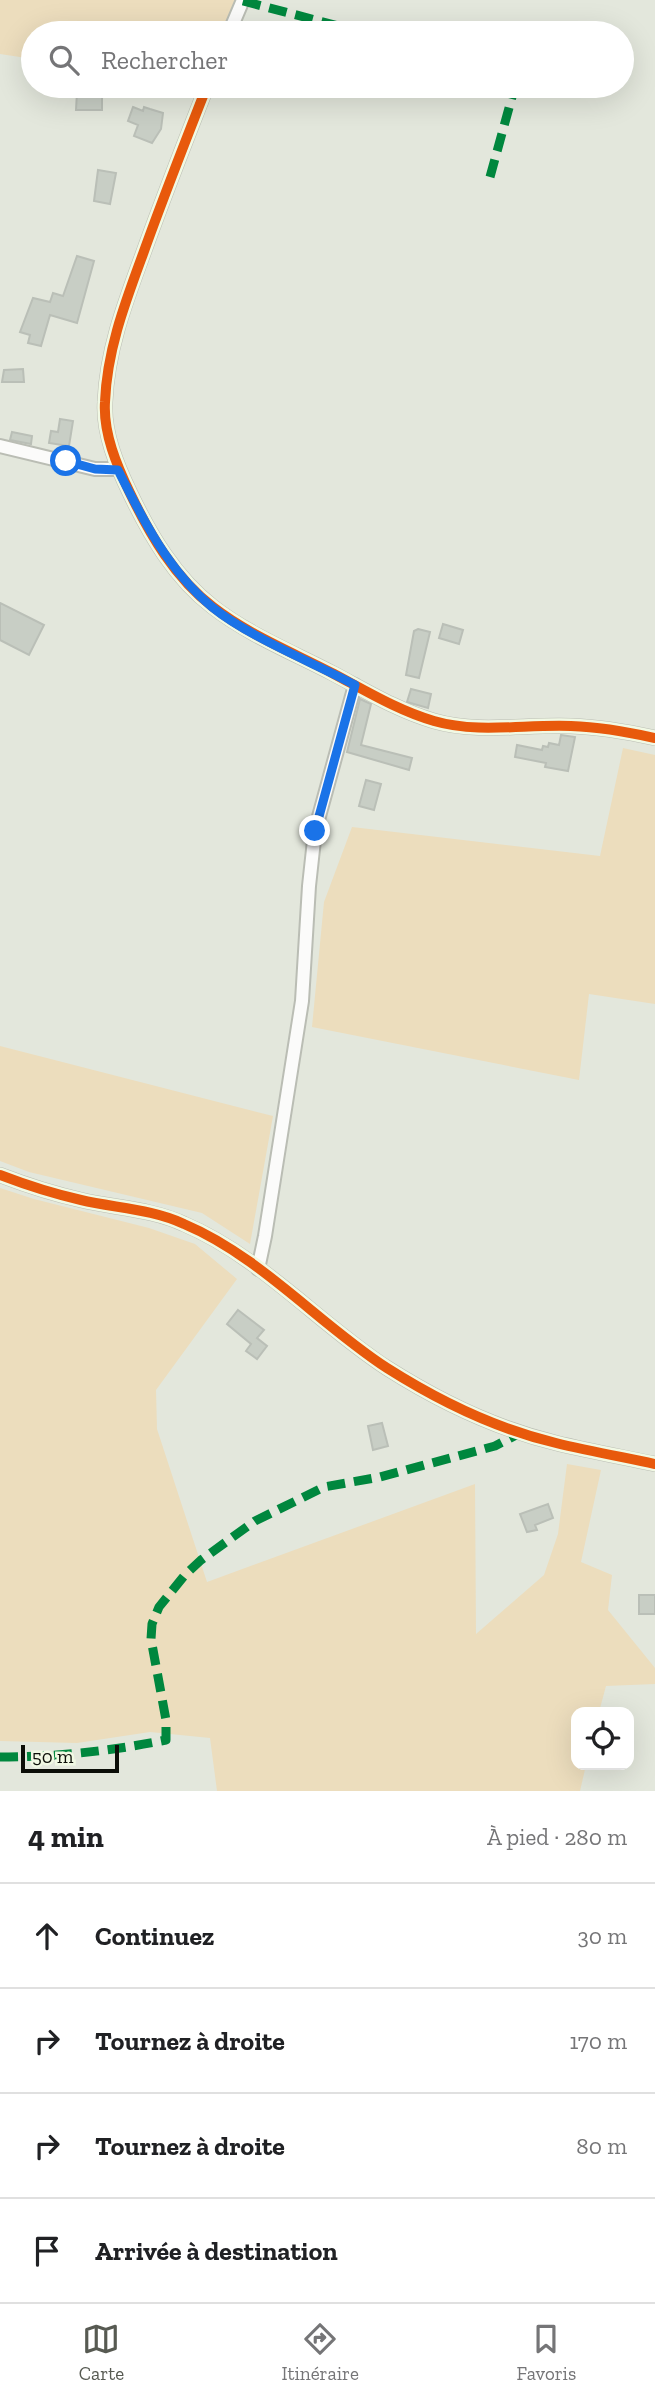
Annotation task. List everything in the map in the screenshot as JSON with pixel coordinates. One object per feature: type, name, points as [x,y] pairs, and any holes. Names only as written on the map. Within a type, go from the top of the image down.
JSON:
[{"type":"street","points":[[234,21],[243,0]]},
{"type":"street","points":[[202,98],[116,328],[109,363],[104,405],[110,439],[118,470],[148,531],[179,574],[213,607],[247,629],[407,711],[463,727],[496,729],[571,726],[655,738]]},
{"type":"street","points":[[0,446],[95,469],[118,470]]},
{"type":"street","points":[[258,1269],[302,1001],[315,831],[355,685]]},
{"type":"street","points":[[0,1175],[80,1200],[147,1212],[184,1223],[258,1269],[387,1368],[436,1397],[486,1420],[555,1443],[655,1464]]},
{"type":"shaded area","points":[[0,0],[236,0],[226,21],[21,21],[21,57],[0,54]]},
{"type":"shaded area","points":[[623,748],[655,755],[655,1004],[589,994],[579,1080],[312,1027],[324,902],[352,827],[600,856]]},
{"type":"shaded area","points":[[0,1046],[273,1116],[250,1244],[202,1213],[29,1172],[0,1161]]},
{"type":"shaded area","points":[[0,1188],[149,1228],[195,1244],[237,1279],[156,1390],[157,1429],[207,1582],[475,1484],[476,1634],[544,1575],[558,1534],[567,1464],[601,1470],[581,1562],[612,1575],[608,1610],[655,1668],[655,1684],[606,1686],[600,1707],[571,1707],[571,1770],[585,1770],[580,1791],[217,1791],[210,1738],[150,1732],[77,1743],[0,1741]]},
{"type":"building","points":[[77,98],[102,98],[102,110],[76,110]]},
{"type":"building","points":[[133,107],[143,111],[144,107],[163,113],[161,129],[152,143],[134,136],[138,125],[128,121]]},
{"type":"building","points":[[98,170],[116,173],[110,204],[94,201]]},
{"type":"building","points":[[77,256],[94,261],[77,323],[50,315],[41,346],[28,343],[30,335],[20,332],[33,298],[50,302],[53,293],[63,296]]},
{"type":"building","points":[[23,369],[24,382],[2,382],[4,370]]},
{"type":"building","points":[[60,419],[73,421],[69,446],[49,443],[51,431],[58,432]]},
{"type":"building","points":[[12,432],[32,436],[31,444],[10,440]]},
{"type":"building","points":[[0,603],[44,625],[29,655],[0,640]]},
{"type":"building","points":[[443,624],[463,630],[459,644],[439,638]]},
{"type":"building","points":[[418,629],[430,632],[419,678],[406,675],[414,631]]},
{"type":"building","points":[[411,689],[431,694],[428,708],[407,702]]},
{"type":"building","points":[[360,699],[371,704],[361,745],[412,758],[409,770],[347,752]]},
{"type":"building","points":[[561,735],[575,737],[568,771],[545,767],[546,763],[515,757],[517,745],[542,750],[543,746],[548,747],[549,743],[559,745]]},
{"type":"building","points":[[366,780],[381,784],[374,810],[359,806]]},
{"type":"building","points":[[238,1310],[264,1330],[257,1338],[267,1346],[257,1359],[246,1351],[251,1344],[227,1324]]},
{"type":"building","points":[[382,1423],[388,1446],[373,1450],[368,1426]]},
{"type":"building","points":[[548,1504],[553,1518],[535,1525],[537,1530],[527,1532],[520,1514]]},
{"type":"building","points":[[639,1595],[655,1595],[655,1614],[639,1614]]},
{"type":"marked path","points":[[243,1],[319,21]]},
{"type":"marked path","points":[[490,177],[512,98]]},
{"type":"marked path","points":[[0,1757],[83,1753],[166,1740],[166,1720],[151,1639],[152,1624],[159,1607],[201,1560],[255,1521],[324,1487],[380,1477],[495,1446],[520,1433]]},
{"type":"cycle path","points":[[202,98],[124,309],[113,345],[106,383],[106,426],[112,449],[138,509],[165,555],[199,595],[241,626],[421,717],[468,727],[582,727],[655,738]]},
{"type":"cycle path","points":[[0,1175],[61,1195],[146,1212],[184,1224],[238,1254],[387,1368],[448,1403],[490,1422],[534,1437],[655,1464]]},
{"type":"route","points":[[66,461],[95,469],[118,470],[148,531],[179,574],[213,607],[247,629],[355,685],[315,831]]}]
